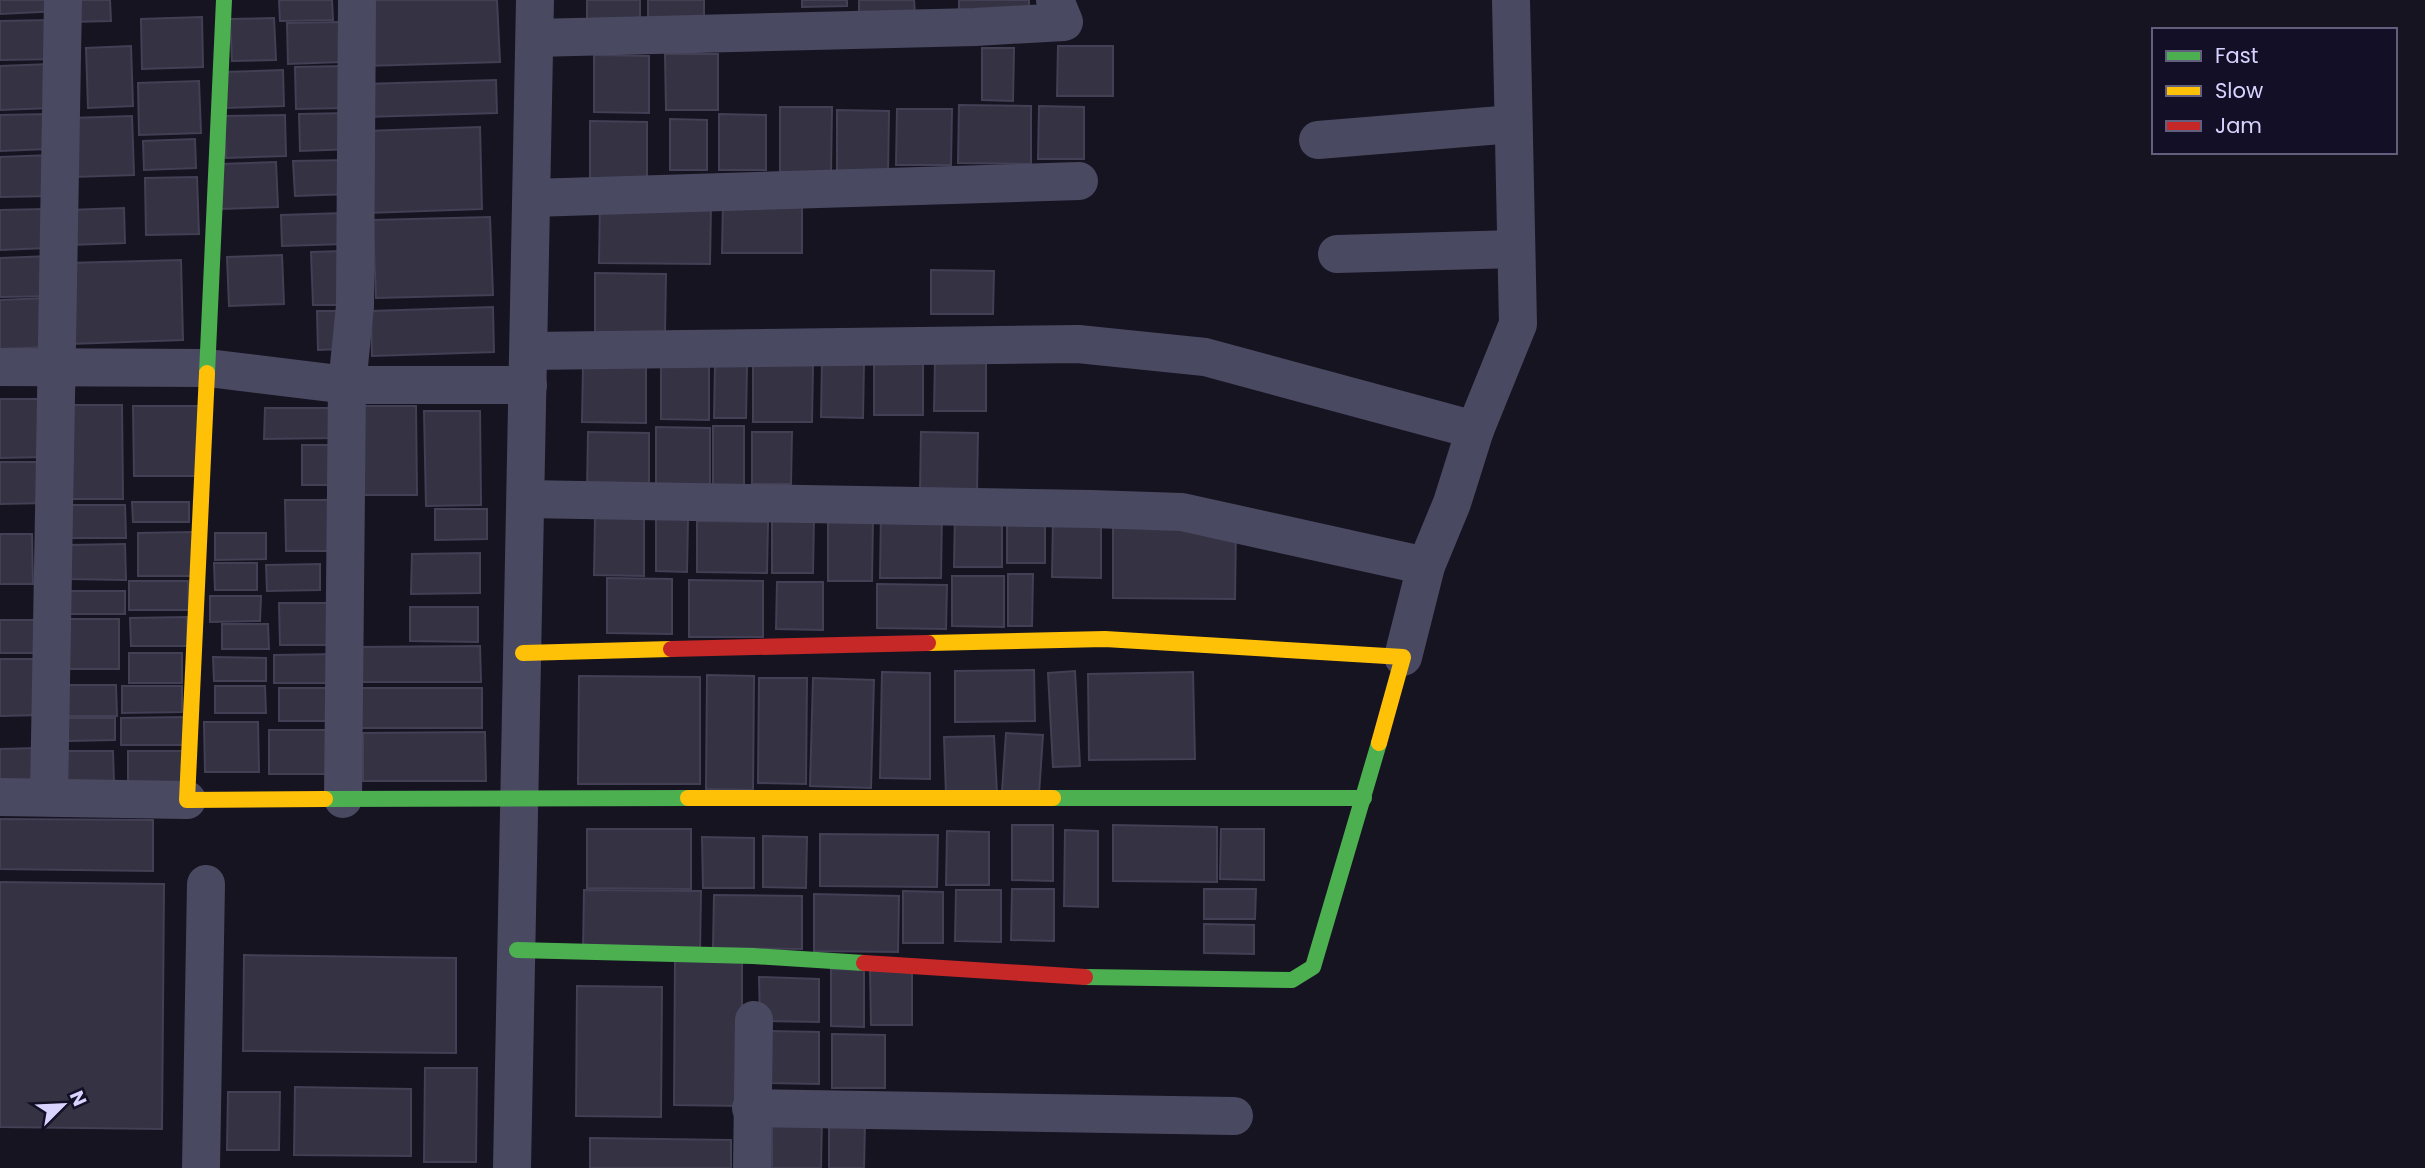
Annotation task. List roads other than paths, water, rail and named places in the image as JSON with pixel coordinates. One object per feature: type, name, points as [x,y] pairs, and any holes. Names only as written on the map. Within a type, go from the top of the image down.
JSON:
[{"type":"street","points":[[49,797],[63,0]]},
{"type":"street","points":[[187,800],[225,0]]},
{"type":"street","points":[[342,799],[347,385],[355,306],[357,0]]},
{"type":"street","points":[[512,1168],[535,0]]},
{"type":"street","points":[[535,38],[975,27],[1065,22],[1055,0]]},
{"type":"street","points":[[517,950],[753,956],[1112,979],[1292,980],[1313,967],[1364,798],[1426,566],[1452,503],[1475,430],[1518,324],[1511,0]]},
{"type":"street","points":[[1318,140],[1513,124]]},
{"type":"street","points":[[532,198],[1079,181]]},
{"type":"street","points":[[1336,254],[1516,249]]},
{"type":"street","points":[[0,367],[208,368],[347,385],[529,368],[1078,344],[1205,357],[1475,430]]},
{"type":"street","points":[[526,499],[1182,512],[1426,566]]},
{"type":"street","points":[[523,653],[1105,639],[1403,657]]},
{"type":"street","points":[[0,797],[187,800],[520,797],[1364,798]]},
{"type":"street","points":[[201,1168],[206,884]]},
{"type":"street","points":[[752,1168],[754,1020]]},
{"type":"street","points":[[751,1108],[1234,1116]]}]
